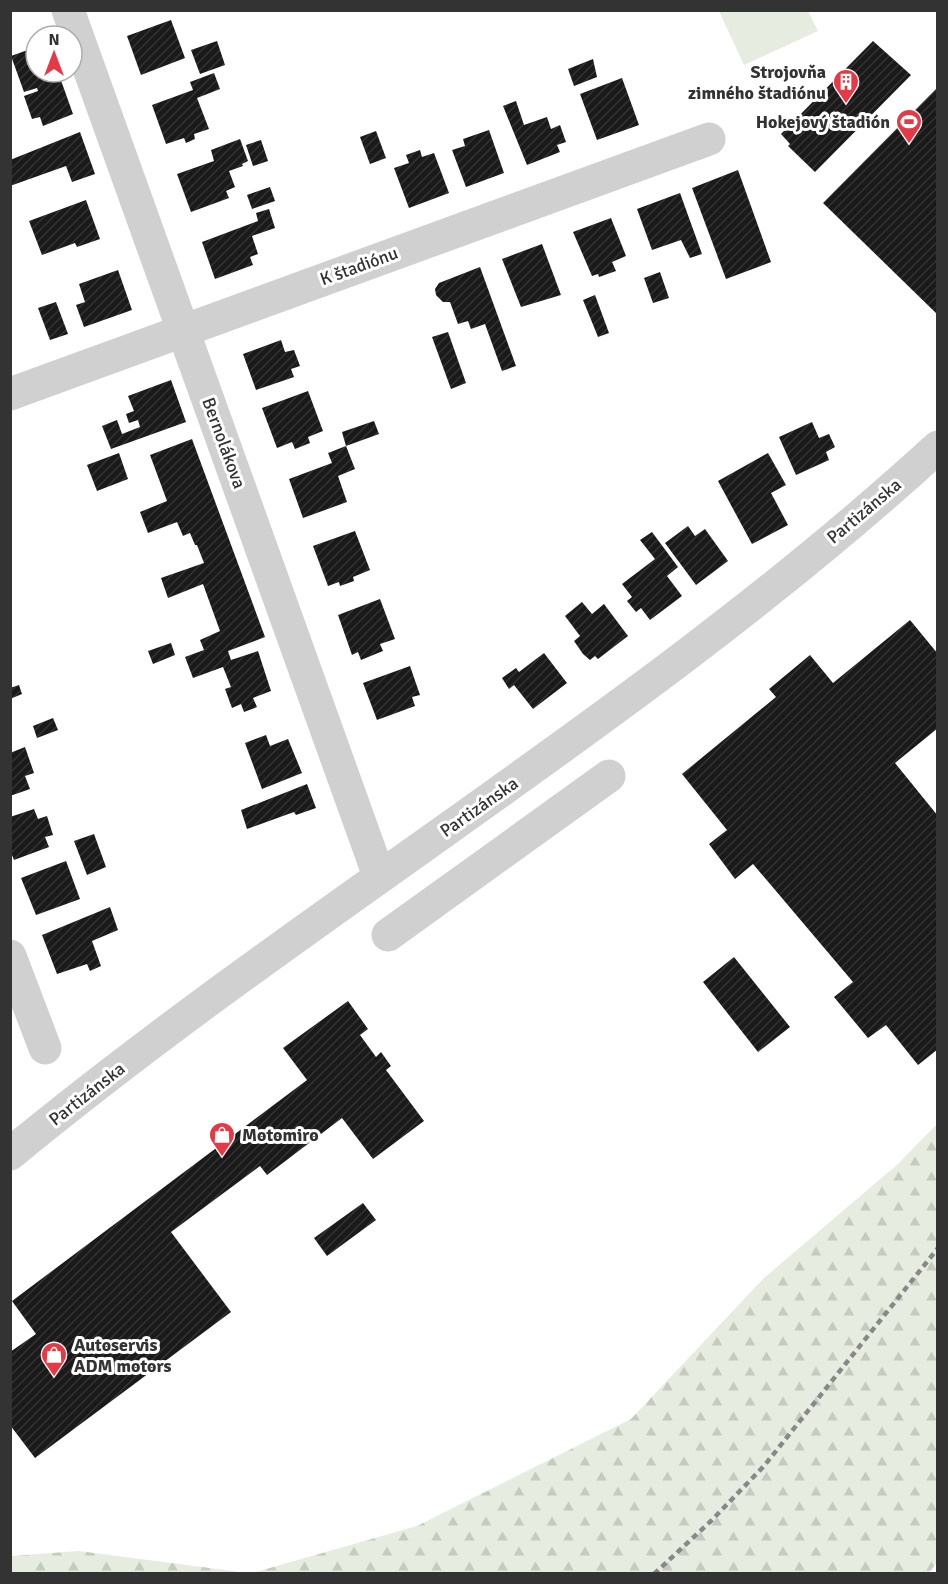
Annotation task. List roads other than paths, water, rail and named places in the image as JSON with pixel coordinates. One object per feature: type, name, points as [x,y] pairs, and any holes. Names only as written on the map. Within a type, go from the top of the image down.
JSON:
[{"type":"street","name":"Bernolákova","points":[[68,10],[379,876]]},
{"type":"street","name":"K štadiónu","points":[[10,394],[183,329],[709,140]]},
{"type":"street","name":"Partizánska","points":[[10,1155],[110,1076],[379,876],[526,774],[741,612],[874,505],[938,447]]},
{"type":"street","points":[[388,935],[609,776]]},
{"type":"street","points":[[10,956],[45,1048]]},
{"type":"railway","points":[[654,1574],[711,1521],[764,1466],[938,1248]]},
{"type":"place","name":"Strojovňa zimného štadiónu","points":[[846,105]]},
{"type":"place","name":"Hokejový štadión","points":[[909,145]]},
{"type":"place","name":"Motomiro","points":[[222,1158]]},
{"type":"place","name":"Autoservis ADM motors","points":[[54,1378]]}]
